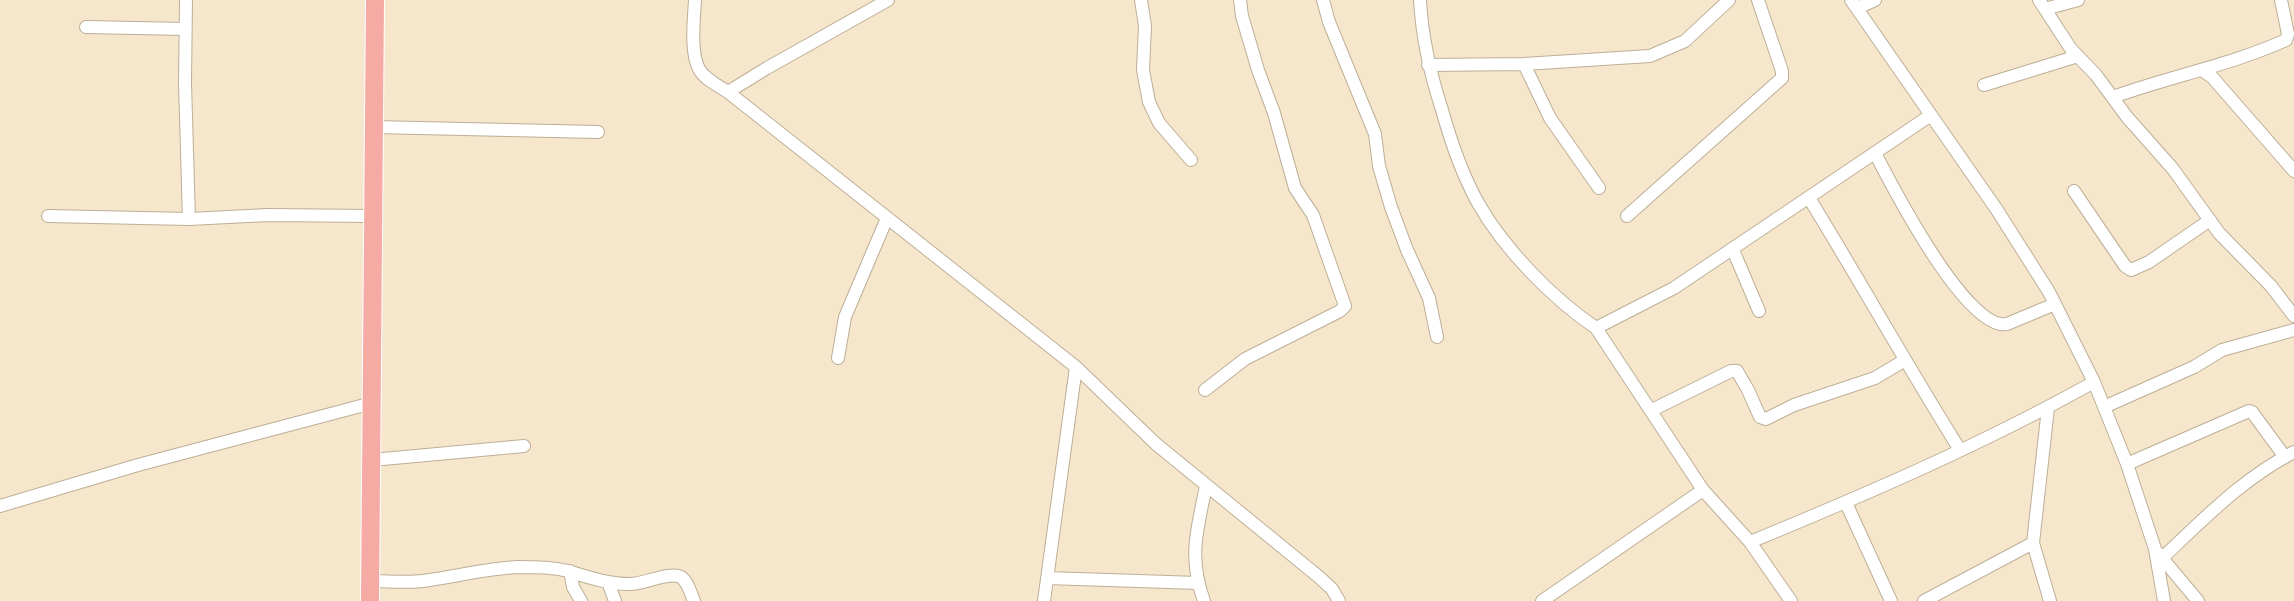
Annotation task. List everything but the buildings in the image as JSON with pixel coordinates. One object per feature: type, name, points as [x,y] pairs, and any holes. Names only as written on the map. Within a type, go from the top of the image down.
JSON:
[{"type":"highway","points":[[370,601],[375,0]]},
{"type":"street","points":[[186,0],[185,29],[189,218]]},
{"type":"street","points":[[695,0],[695,57],[699,70],[711,81],[728,92],[1076,367],[1134,424],[1206,486],[1319,577],[1332,589],[1339,601]]},
{"type":"street","points":[[728,92],[767,68],[888,0]]},
{"type":"street","points":[[1141,0],[1144,26],[1144,70],[1149,102],[1159,123],[1191,160]]},
{"type":"street","points":[[1205,390],[1245,359],[1343,309],[1345,306],[1313,215],[1295,188],[1274,113],[1254,57],[1240,0]]},
{"type":"street","points":[[1323,0],[1329,22],[1375,134],[1379,166],[1391,207],[1407,250],[1429,298],[1438,337]]},
{"type":"street","points":[[1420,0],[1428,65],[1454,150],[1478,203],[1501,238],[1544,285],[1580,318],[1596,328],[1652,410],[1703,490],[1750,542],[1791,601]]},
{"type":"street","points":[[1428,65],[1524,64],[1650,56],[1685,41],[1729,0]]},
{"type":"street","points":[[1627,216],[1782,78],[1782,71],[1758,0]]},
{"type":"street","points":[[1875,0],[1854,4],[1998,210],[2056,304],[2094,382],[2127,464],[2159,554],[2164,601]]},
{"type":"street","points":[[2078,0],[2042,5],[2078,56],[2113,97],[2127,117],[2173,169],[2219,234],[2271,286],[2294,316]]},
{"type":"street","points":[[2113,97],[2157,81],[2216,66],[2286,40],[2288,34],[2281,0]]},
{"type":"street","points":[[86,27],[185,29]]},
{"type":"street","points":[[1984,85],[2078,56]]},
{"type":"street","points":[[1524,64],[1550,118],[1599,188]]},
{"type":"street","points":[[2212,77],[2216,66]]},
{"type":"street","points":[[2202,70],[2212,77],[2294,171]]},
{"type":"street","points":[[1596,328],[1674,288],[1733,250],[1931,115]]},
{"type":"street","points":[[374,127],[598,132]]},
{"type":"street","points":[[1875,153],[1912,222],[1948,276],[1985,318],[2000,325],[2007,324],[2056,304]]},
{"type":"street","points":[[2074,191],[2126,266],[2131,270],[2149,262],[2210,220]]},
{"type":"street","points":[[1809,198],[1866,290],[1905,360],[1960,450]]},
{"type":"street","points":[[48,216],[189,218],[268,215],[373,216]]},
{"type":"street","points":[[838,358],[846,317],[887,218]]},
{"type":"street","points":[[1733,250],[1759,311]]},
{"type":"street","points":[[2104,407],[2194,367],[2222,350],[2294,330]]},
{"type":"street","points":[[1652,410],[1731,372],[1737,371],[1748,390],[1760,417],[1766,419],[1794,405],[1875,378],[1905,360]]},
{"type":"street","points":[[1044,601],[1076,367]]},
{"type":"street","points":[[1750,542],[1846,503],[1960,450],[2048,408],[2094,382]]},
{"type":"street","points":[[0,506],[138,465],[372,403]]},
{"type":"street","points":[[2048,408],[2033,543],[2050,601]]},
{"type":"street","points":[[2127,464],[2249,411],[2252,412],[2289,455],[2256,474],[2159,554]]},
{"type":"street","points":[[372,460],[524,446]]},
{"type":"street","points":[[1204,601],[1194,568],[1194,542],[1206,486]]},
{"type":"street","points":[[1542,601],[1703,490]]},
{"type":"street","points":[[1846,503],[1891,601]]},
{"type":"street","points":[[1924,601],[2033,543]]},
{"type":"street","points":[[2159,554],[2198,601]]},
{"type":"street","points":[[371,581],[420,582],[519,567],[551,568],[570,571],[599,581],[608,582],[642,583],[665,576],[676,576],[681,578],[686,584],[694,601]]},
{"type":"street","points":[[570,571],[573,587],[580,601]]},
{"type":"street","points":[[1047,578],[1198,584]]},
{"type":"street","points":[[608,582],[615,601]]}]
